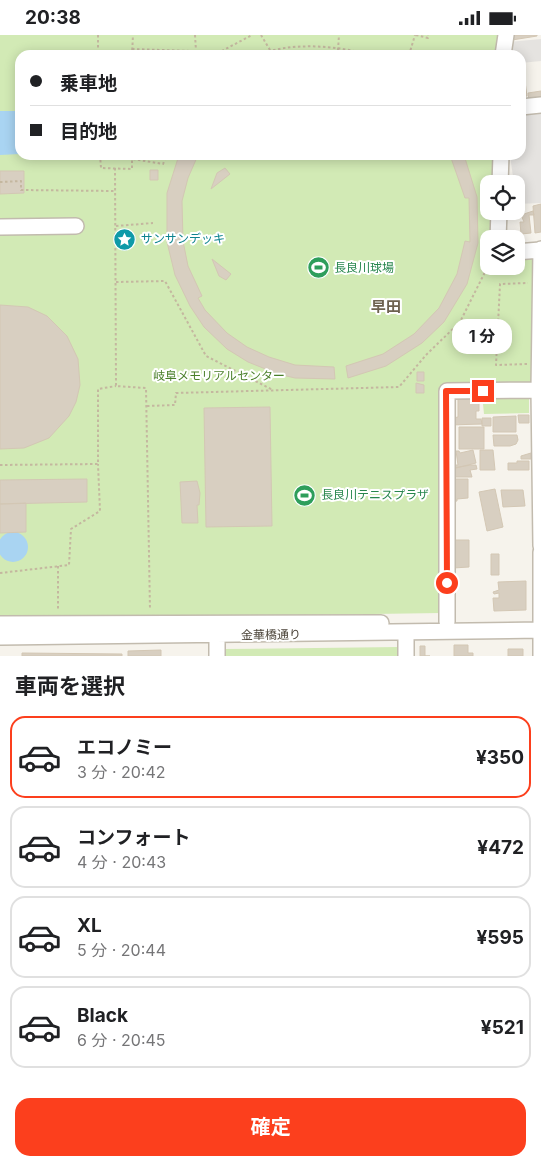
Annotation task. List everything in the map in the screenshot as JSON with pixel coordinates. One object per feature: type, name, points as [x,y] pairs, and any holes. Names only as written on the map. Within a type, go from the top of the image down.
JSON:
[{"type":"street","points":[[504,50],[506,35]]},
{"type":"street","points":[[526,106],[541,105]]},
{"type":"street","points":[[500,175],[501,160]]},
{"type":"street","points":[[0,227],[76,226]]},
{"type":"street","points":[[525,251],[541,250],[539,363],[541,546]]},
{"type":"street","points":[[447,622],[446,391],[540,390]]},
{"type":"street","points":[[541,552],[541,656]]},
{"type":"street","name":"金華橋通り","points":[[0,624],[541,620]]},
{"type":"street","name":"金華橋通り","points":[[0,637],[541,630]]},
{"type":"street","points":[[406,633],[406,656]]},
{"type":"street","points":[[217,635],[218,656]]},
{"type":"path","points":[[98,35],[98,50]]},
{"type":"path","points":[[132,35],[132,49],[164,50]]},
{"type":"path","points":[[195,35],[196,50]]},
{"type":"path","points":[[224,50],[252,35]]},
{"type":"path","points":[[261,35],[270,50],[307,46],[343,50]]},
{"type":"path","points":[[338,49],[339,35]]},
{"type":"path","points":[[410,50],[415,35],[428,38],[428,35]]},
{"type":"path","points":[[100,160],[100,168],[132,169],[132,160]]},
{"type":"path","points":[[140,160],[163,163],[164,160]]},
{"type":"path","points":[[115,168],[116,386]]},
{"type":"path","points":[[0,182],[21,181],[21,190],[115,191]]},
{"type":"path","points":[[116,225],[153,223]]},
{"type":"path","points":[[146,406],[174,405],[176,393],[399,387],[426,355],[460,322],[484,275]]},
{"type":"path","points":[[116,282],[165,281],[206,356],[274,391]]},
{"type":"path","points":[[539,363],[496,365],[500,284],[540,283]]},
{"type":"path","points":[[0,573],[69,565],[71,529],[100,511],[98,389],[116,386],[146,388],[151,624]]},
{"type":"path","points":[[0,465],[98,464]]},
{"type":"path","points":[[58,566],[58,625]]},
{"type":"green space","name":"岐阜メモリアルセンター","points":[[0,35],[502,35],[500,50],[15,50],[15,160],[495,160],[496,175],[480,175],[480,220],[494,220],[494,230],[480,230],[480,275],[525,275],[525,256],[533,256],[536,260],[534,383],[525,386],[439,388],[441,613],[88,618],[0,616]]},
{"type":"green space","points":[[482,394],[529,396],[529,413],[484,414]]},
{"type":"green space","points":[[399,647],[399,656],[223,656],[223,649]]},
{"type":"shaded area","points":[[541,39],[541,61],[526,62],[526,50],[506,50],[507,42]]},
{"type":"shaded area","points":[[541,107],[541,203],[525,204],[525,175],[513,175],[511,160],[526,160],[526,108]]},
{"type":"water","points":[[0,111],[15,111],[15,154],[0,155]]},
{"type":"water","points":[[7,533],[19,533],[27,541],[27,553],[19,561],[7,561],[-1,553],[-1,541]]},
{"type":"building","points":[[512,35],[537,35],[537,36],[512,40]]},
{"type":"building","points":[[541,91],[541,99],[529,101],[528,93]]},
{"type":"building","points":[[177,160],[196,160],[188,178],[182,201],[183,241],[188,266],[202,296],[198,298],[205,310],[227,333],[247,347],[269,357],[295,365],[334,367],[335,379],[295,378],[278,374],[248,362],[227,349],[204,327],[190,306],[175,275],[167,242],[167,193]]},
{"type":"building","points":[[452,160],[466,160],[477,197],[478,243],[467,284],[444,322],[422,343],[386,366],[348,378],[346,366],[383,354],[414,334],[439,308],[457,274],[465,241],[470,242],[469,198],[465,198]]},
{"type":"building","points":[[225,168],[230,174],[211,189],[217,173]]},
{"type":"building","points":[[150,170],[158,170],[158,180],[150,180]]},
{"type":"building","points":[[0,171],[24,171],[24,193],[0,194]]},
{"type":"building","points":[[541,204],[541,232],[535,233],[533,206]]},
{"type":"building","points":[[533,211],[534,215],[529,215],[531,233],[525,234],[525,230],[521,230],[520,222],[524,222],[525,214]]},
{"type":"building","points":[[212,259],[231,274],[226,280],[219,276]]},
{"type":"building","points":[[0,305],[28,307],[47,316],[67,336],[78,359],[80,385],[76,402],[69,416],[49,438],[24,448],[0,449]]},
{"type":"building","points":[[417,372],[424,372],[424,381],[417,381]]},
{"type":"building","points":[[416,383],[424,385],[424,393],[416,393]]},
{"type":"building","points":[[458,396],[479,399],[479,411],[476,411],[476,419],[481,419],[482,424],[449,425],[449,419],[458,417]]},
{"type":"building","points":[[270,407],[272,526],[206,527],[204,408]]},
{"type":"building","points":[[518,415],[529,415],[529,423],[519,423]]},
{"type":"building","points":[[516,416],[516,432],[493,432],[493,417]]},
{"type":"building","points":[[482,418],[491,418],[491,426],[482,426]]},
{"type":"building","points":[[459,427],[484,427],[484,449],[459,449]]},
{"type":"building","points":[[493,435],[517,435],[518,440],[516,444],[510,446],[494,446]]},
{"type":"building","points":[[473,450],[476,463],[456,468],[455,465],[458,465],[456,451],[460,453]]},
{"type":"building","points":[[480,450],[493,450],[495,470],[480,470]]},
{"type":"building","points":[[531,453],[531,459],[521,459],[521,456]]},
{"type":"building","points":[[517,461],[529,461],[529,470],[508,470],[508,463],[517,463]]},
{"type":"building","points":[[476,465],[477,469],[470,470],[472,477],[455,477],[453,468]]},
{"type":"building","points":[[87,479],[87,502],[0,504],[0,480]]},
{"type":"building","points":[[451,479],[468,479],[468,498],[457,499],[457,501],[451,502]]},
{"type":"building","points":[[197,481],[200,493],[199,505],[197,505],[198,523],[182,523],[180,482]]},
{"type":"building","points":[[495,489],[503,527],[487,531],[479,492]]},
{"type":"building","points":[[501,490],[523,490],[525,506],[503,507]]},
{"type":"building","points":[[26,503],[26,532],[0,533],[0,504]]},
{"type":"building","points":[[454,540],[469,540],[469,567],[453,568]]},
{"type":"building","points":[[491,554],[499,554],[499,575],[491,575]]},
{"type":"building","points":[[526,581],[526,610],[494,611],[493,598],[499,598],[499,593],[494,594],[493,592],[499,590],[498,582]]},
{"type":"building","points":[[454,645],[468,645],[468,653],[473,653],[473,656],[454,656]]},
{"type":"building","points":[[420,646],[425,646],[425,656],[420,656]]},
{"type":"building","points":[[508,649],[523,649],[523,656],[508,656]]},
{"type":"building","points":[[161,650],[161,656],[128,656],[128,651]]},
{"type":"building","points":[[22,653],[122,654],[122,656],[22,656]]},
{"type":"place","name":"サンサンデッキ","points":[[125,239]]},
{"type":"place","name":"長良川球場","points":[[318,268]]},
{"type":"place","name":"長良川テニスプラザ","points":[[305,495]]},
{"type":"district","name":"早田","points":[[386,307]]},
{"type":"route","points":[[447,583],[446,391],[483,391]]}]
